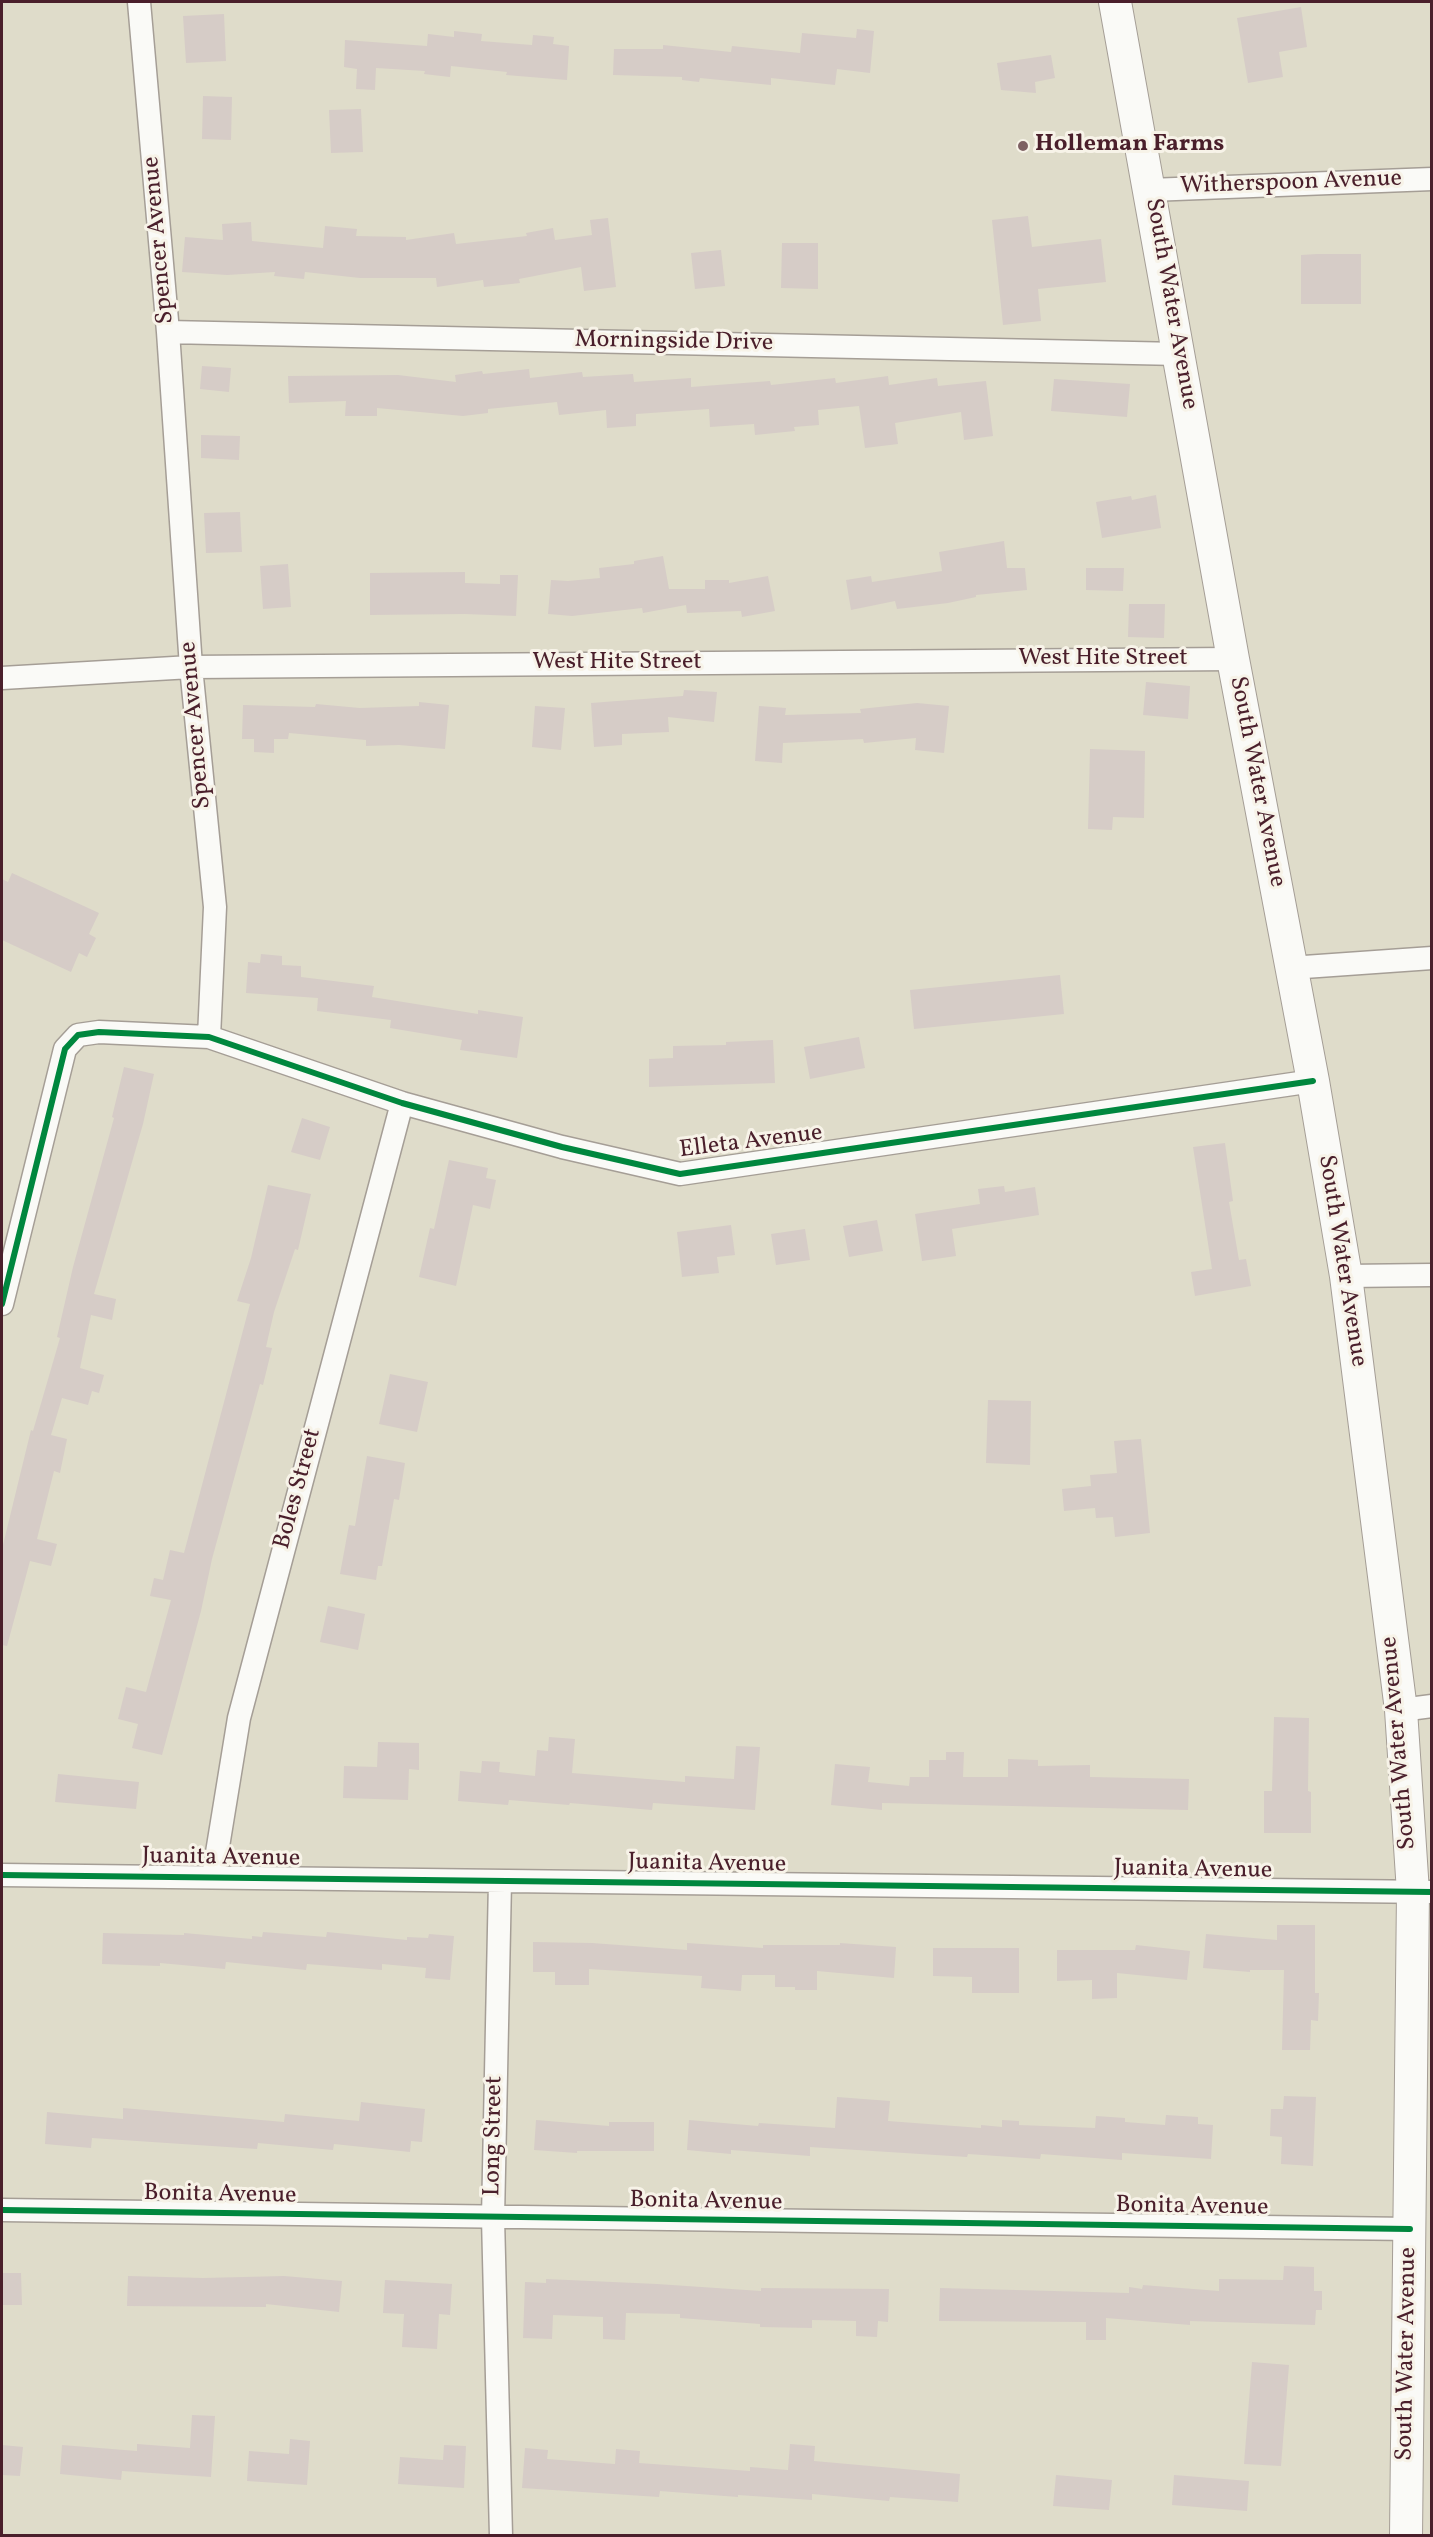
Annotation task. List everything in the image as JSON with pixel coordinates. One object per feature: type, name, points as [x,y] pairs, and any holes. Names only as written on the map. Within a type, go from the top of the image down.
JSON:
[{"type":"main road","name":"South Water Avenue","points":[[1115,2],[1233,659],[1313,1081],[1346,1276],[1422,1892],[1410,2229],[1406,2535]]},
{"type":"street","name":"Spencer Avenue","points":[[139,2],[168,332],[191,667],[214,907],[208,1037]]},
{"type":"street","name":"Witherspoon Avenue","points":[[1150,190],[1431,179]]},
{"type":"street","name":"Morningside Drive","points":[[168,332],[1179,354]]},
{"type":"street","name":"West Hite Street","points":[[2,678],[191,667],[1233,659]]},
{"type":"street","points":[[1290,968],[1431,958]]},
{"type":"street","points":[[2,1304],[65,1049],[78,1035],[99,1032],[208,1037]]},
{"type":"street","name":"Elleta Avenue","points":[[208,1037],[402,1103],[562,1147],[680,1174],[1313,1081]]},
{"type":"street","name":"Boles Street","points":[[213,1877],[239,1718],[402,1103]]},
{"type":"street","points":[[1346,1276],[1431,1275]]},
{"type":"street","points":[[1401,1710],[1431,1706]]},
{"type":"street","name":"Juanita Avenue","points":[[2,1875],[1422,1892]]},
{"type":"street","name":"Long Street","points":[[500,1881],[493,2218],[501,2535]]},
{"type":"street","name":"Bonita Avenue","points":[[2,2210],[1410,2229]]},
{"type":"building","points":[[1301,7],[1307,47],[1279,52],[1283,77],[1248,83],[1237,18]]},
{"type":"building","points":[[224,14],[226,61],[186,63],[183,16]]},
{"type":"building","points":[[857,29],[874,31],[870,73],[837,69],[835,85],[771,78],[771,85],[700,78],[699,82],[682,80],[682,77],[613,75],[614,49],[663,49],[663,45],[731,52],[732,46],[800,53],[802,33],[856,38]]},
{"type":"building","points":[[454,31],[482,34],[481,41],[532,45],[533,35],[554,37],[553,44],[569,46],[567,80],[506,75],[507,72],[451,66],[450,77],[424,74],[425,71],[376,68],[375,90],[356,89],[357,69],[344,67],[345,40],[427,46],[428,34],[454,37]]},
{"type":"building","points":[[1051,55],[1055,78],[1035,82],[1036,93],[1001,90],[997,63]]},
{"type":"building","points":[[203,96],[232,97],[231,140],[202,139]]},
{"type":"building","points":[[361,109],[363,152],[331,153],[329,110]]},
{"type":"building","points":[[1028,216],[1032,247],[1101,239],[1106,282],[1038,289],[1041,321],[1003,325],[992,220]]},
{"type":"building","points":[[608,218],[616,287],[584,291],[581,267],[519,279],[520,283],[484,287],[483,280],[437,287],[436,278],[360,278],[305,272],[304,279],[274,276],[275,272],[227,275],[182,272],[185,237],[223,240],[222,224],[251,222],[252,241],[323,248],[325,226],[357,229],[356,236],[406,237],[406,240],[454,233],[456,244],[527,236],[526,233],[553,228],[555,240],[592,235],[590,220]]},
{"type":"building","points":[[782,243],[818,243],[818,289],[781,288]]},
{"type":"building","points":[[721,250],[725,286],[695,289],[691,253]]},
{"type":"building","points":[[1361,254],[1361,304],[1301,304],[1301,255]]},
{"type":"building","points":[[202,366],[231,368],[229,392],[200,389]]},
{"type":"building","points":[[529,369],[530,378],[582,372],[583,377],[633,374],[634,382],[691,378],[691,387],[770,381],[771,385],[835,378],[836,383],[888,376],[889,385],[937,378],[938,386],[986,381],[993,436],[964,440],[961,412],[895,423],[898,444],[865,448],[859,406],[818,410],[819,425],[794,427],[795,431],[755,435],[754,424],[710,427],[709,409],[636,414],[636,426],[607,428],[606,410],[559,415],[557,402],[488,409],[488,413],[463,416],[377,408],[377,416],[345,416],[346,401],[289,403],[288,376],[398,375],[456,382],[455,375],[482,371],[483,374]]},
{"type":"building","points":[[1054,379],[1130,384],[1127,417],[1051,411]]},
{"type":"building","points":[[201,435],[240,436],[239,460],[201,458]]},
{"type":"building","points":[[1156,495],[1161,528],[1102,538],[1096,502],[1131,496],[1132,500]]},
{"type":"building","points":[[240,512],[242,552],[206,553],[204,513]]},
{"type":"building","points":[[1004,541],[1007,568],[1025,568],[1027,590],[976,595],[976,597],[948,603],[897,609],[895,601],[851,610],[846,580],[871,576],[872,582],[942,571],[939,552]]},
{"type":"building","points":[[663,556],[669,589],[705,589],[705,580],[729,580],[729,583],[768,576],[775,611],[742,617],[741,611],[687,613],[686,605],[643,613],[642,608],[572,616],[548,614],[551,580],[600,578],[599,568],[634,564],[634,561]]},
{"type":"building","points":[[288,564],[291,607],[263,609],[260,566]]},
{"type":"building","points":[[1086,568],[1124,568],[1123,591],[1086,590]]},
{"type":"building","points":[[465,572],[465,583],[500,584],[500,575],[518,575],[516,616],[370,615],[370,573]]},
{"type":"building","points":[[1129,604],[1165,604],[1164,638],[1128,637]]},
{"type":"building","points":[[1146,682],[1190,686],[1188,719],[1143,715]]},
{"type":"building","points":[[684,690],[717,692],[714,722],[668,717],[669,732],[622,734],[622,745],[594,747],[591,703],[683,696]]},
{"type":"building","points":[[419,702],[449,705],[445,749],[399,745],[366,746],[366,740],[289,733],[288,739],[274,739],[274,753],[254,752],[254,739],[242,739],[243,705],[315,707],[316,704],[360,708],[419,706]]},
{"type":"building","points":[[917,703],[949,706],[944,753],[915,750],[916,738],[864,743],[863,739],[783,743],[782,763],[755,761],[759,706],[786,708],[785,715],[861,713],[860,709]]},
{"type":"building","points":[[535,706],[565,708],[561,750],[532,747]]},
{"type":"building","points":[[1090,749],[1145,751],[1144,818],[1113,817],[1112,830],[1088,829]]},
{"type":"building","points":[[12,873],[99,913],[89,934],[96,938],[87,957],[79,953],[71,972],[2,940],[2,879],[8,882]]},
{"type":"building","points":[[261,954],[282,956],[282,965],[301,966],[301,977],[374,986],[372,997],[478,1014],[478,1010],[523,1017],[517,1058],[460,1050],[462,1040],[390,1028],[391,1020],[317,1011],[318,998],[246,993],[248,962],[260,963]]},
{"type":"building","points":[[1060,975],[1064,1014],[914,1029],[910,990]]},
{"type":"building","points":[[859,1037],[865,1068],[810,1079],[804,1047]]},
{"type":"building","points":[[773,1040],[775,1083],[649,1087],[649,1059],[673,1058],[673,1046],[726,1045],[726,1042]]},
{"type":"building","points":[[124,1067],[154,1074],[143,1124],[94,1294],[116,1299],[112,1320],[91,1315],[80,1368],[104,1375],[99,1393],[92,1391],[88,1405],[62,1398],[51,1435],[67,1439],[60,1473],[54,1471],[37,1539],[57,1544],[51,1566],[30,1561],[7,1646],[2,1645],[2,1549],[31,1430],[33,1431],[60,1338],[57,1337],[73,1267],[114,1118],[112,1117]]},
{"type":"building","points":[[302,1118],[330,1127],[320,1160],[291,1152]]},
{"type":"building","points":[[1225,1143],[1233,1201],[1229,1202],[1239,1260],[1246,1259],[1251,1286],[1195,1296],[1191,1272],[1212,1269],[1193,1147]]},
{"type":"building","points":[[449,1160],[488,1168],[486,1178],[496,1180],[490,1209],[473,1205],[456,1286],[419,1277],[430,1228],[434,1229]]},
{"type":"building","points":[[268,1185],[311,1194],[298,1250],[295,1249],[274,1312],[266,1347],[272,1348],[263,1385],[260,1384],[212,1559],[201,1611],[162,1755],[132,1748],[138,1724],[118,1719],[126,1687],[146,1692],[171,1600],[150,1596],[154,1578],[163,1580],[170,1550],[184,1553],[250,1304],[237,1301],[251,1258]]},
{"type":"building","points":[[1004,1186],[1005,1192],[1035,1187],[1039,1215],[952,1229],[956,1256],[922,1261],[915,1214],[980,1204],[978,1189]]},
{"type":"building","points":[[877,1220],[883,1251],[849,1257],[843,1226]]},
{"type":"building","points":[[731,1225],[735,1255],[717,1257],[719,1273],[682,1277],[677,1232]]},
{"type":"building","points":[[805,1229],[810,1260],[776,1265],[771,1234]]},
{"type":"building","points":[[390,1374],[428,1382],[417,1432],[379,1424]]},
{"type":"building","points":[[988,1400],[1031,1401],[1030,1465],[986,1463]]},
{"type":"building","points":[[1141,1439],[1150,1533],[1115,1537],[1113,1517],[1096,1518],[1095,1508],[1064,1511],[1062,1489],[1091,1486],[1090,1475],[1117,1473],[1114,1441]]},
{"type":"building","points":[[367,1456],[405,1463],[399,1500],[394,1499],[382,1566],[378,1566],[376,1580],[340,1574],[349,1525],[355,1526]]},
{"type":"building","points":[[328,1606],[365,1614],[358,1650],[320,1642]]},
{"type":"building","points":[[1274,1717],[1309,1718],[1308,1791],[1311,1792],[1311,1833],[1264,1833],[1264,1791],[1272,1791]]},
{"type":"building","points":[[549,1737],[575,1739],[572,1773],[685,1782],[685,1776],[734,1779],[736,1746],[760,1747],[755,1810],[653,1803],[652,1810],[509,1800],[508,1805],[458,1801],[460,1771],[481,1773],[482,1761],[500,1762],[499,1772],[535,1776],[537,1750],[548,1751]]},
{"type":"building","points":[[378,1742],[419,1743],[419,1770],[409,1769],[408,1800],[343,1798],[344,1766],[377,1767]]},
{"type":"building","points":[[946,1752],[964,1752],[963,1777],[1008,1777],[1008,1759],[1038,1760],[1038,1766],[1090,1765],[1090,1777],[1189,1779],[1188,1810],[882,1803],[882,1810],[831,1805],[835,1764],[870,1767],[868,1782],[909,1786],[910,1777],[929,1777],[929,1760],[946,1760]]},
{"type":"building","points":[[58,1774],[139,1782],[136,1809],[55,1802]]},
{"type":"building","points":[[1277,1925],[1315,1925],[1315,1993],[1319,1993],[1318,2021],[1311,2020],[1310,2050],[1282,2050],[1284,1970],[1250,1970],[1250,1972],[1203,1968],[1206,1934],[1277,1940]]},
{"type":"building","points":[[263,1932],[326,1937],[327,1932],[407,1940],[407,1937],[428,1938],[429,1934],[454,1936],[450,1980],[425,1978],[426,1968],[382,1964],[382,1970],[307,1964],[306,1970],[226,1962],[225,1969],[160,1963],[160,1966],[102,1964],[103,1933],[184,1935],[184,1933],[252,1939],[252,1936],[262,1937]]},
{"type":"building","points":[[533,1942],[592,1943],[687,1950],[687,1943],[763,1948],[763,1945],[840,1945],[840,1943],[896,1947],[894,1978],[817,1971],[817,1990],[795,1990],[795,1987],[775,1987],[775,1975],[742,1975],[741,1991],[701,1988],[702,1976],[589,1969],[589,1985],[555,1985],[555,1972],[533,1972]]},
{"type":"building","points":[[1136,1945],[1190,1951],[1187,1980],[1117,1973],[1117,1998],[1092,1999],[1092,1980],[1057,1981],[1057,1950],[1135,1950]]},
{"type":"building","points":[[933,1948],[1019,1948],[1019,1993],[972,1993],[972,1977],[933,1976]]},
{"type":"building","points":[[1284,2096],[1316,2097],[1313,2166],[1281,2164],[1282,2137],[1270,2136],[1271,2109],[1283,2109]]},
{"type":"building","points":[[837,2097],[890,2101],[888,2121],[981,2128],[981,2125],[1002,2127],[1002,2120],[1019,2121],[1019,2125],[1095,2128],[1096,2116],[1125,2118],[1125,2122],[1165,2125],[1166,2115],[1198,2117],[1198,2124],[1213,2125],[1211,2159],[1122,2153],[1122,2160],[1041,2154],[1040,2159],[968,2154],[967,2157],[810,2147],[810,2156],[731,2150],[731,2154],[687,2150],[689,2120],[758,2126],[759,2123],[835,2128]]},
{"type":"building","points":[[361,2102],[425,2109],[422,2142],[411,2141],[410,2152],[334,2144],[333,2150],[258,2143],[257,2149],[92,2138],[91,2148],[45,2144],[47,2112],[123,2119],[123,2108],[284,2122],[285,2114],[359,2121]]},
{"type":"building","points":[[536,2120],[609,2126],[609,2122],[654,2122],[654,2151],[577,2151],[577,2153],[534,2150]]},
{"type":"building","points":[[1284,2266],[1314,2267],[1314,2291],[1322,2291],[1322,2310],[1316,2310],[1315,2325],[1190,2321],[1190,2325],[1106,2318],[1106,2340],[1086,2340],[1086,2322],[939,2321],[940,2288],[1129,2293],[1129,2287],[1142,2289],[1143,2285],[1219,2291],[1219,2279],[1283,2280]]},
{"type":"building","points":[[2,2273],[21,2273],[22,2305],[2,2305]]},
{"type":"building","points":[[128,2276],[203,2278],[284,2276],[342,2281],[339,2312],[266,2304],[266,2307],[127,2306]]},
{"type":"building","points":[[546,2279],[761,2291],[761,2288],[889,2289],[888,2322],[878,2321],[877,2337],[856,2336],[856,2321],[812,2320],[812,2328],[760,2327],[760,2324],[680,2318],[680,2314],[626,2313],[625,2340],[603,2339],[603,2317],[553,2315],[552,2339],[523,2338],[525,2282],[546,2283]]},
{"type":"building","points":[[385,2280],[452,2284],[450,2315],[439,2314],[437,2349],[402,2347],[404,2314],[383,2313]]},
{"type":"building","points":[[1252,2362],[1289,2365],[1281,2466],[1244,2464]]},
{"type":"building","points":[[192,2415],[215,2416],[211,2477],[122,2471],[121,2480],[60,2474],[62,2445],[137,2451],[137,2444],[190,2448]]},
{"type":"building","points":[[290,2439],[310,2441],[307,2485],[247,2481],[249,2451],[289,2454]]},
{"type":"building","points":[[790,2444],[815,2446],[814,2461],[960,2474],[958,2502],[890,2497],[889,2501],[812,2494],[812,2500],[660,2491],[659,2497],[522,2488],[525,2448],[548,2450],[547,2459],[615,2464],[616,2449],[640,2451],[639,2463],[750,2471],[750,2467],[788,2470]]},
{"type":"building","points":[[2,2445],[23,2447],[20,2476],[2,2475]]},
{"type":"building","points":[[444,2445],[466,2446],[464,2488],[398,2484],[400,2457],[443,2460]]},
{"type":"building","points":[[1056,2475],[1112,2480],[1109,2510],[1053,2506]]},
{"type":"building","points":[[1174,2475],[1249,2481],[1247,2511],[1172,2505]]},
{"type":"cycle path","points":[[2,1304],[65,1049],[78,1035],[99,1032],[209,1037],[402,1103],[562,1147],[680,1174],[1313,1081]]},
{"type":"cycle path","points":[[2,1875],[1432,1892]]},
{"type":"cycle path","points":[[2,2210],[1410,2229]]},
{"type":"place","name":"Holleman Farms","points":[[1023,146]]}]
